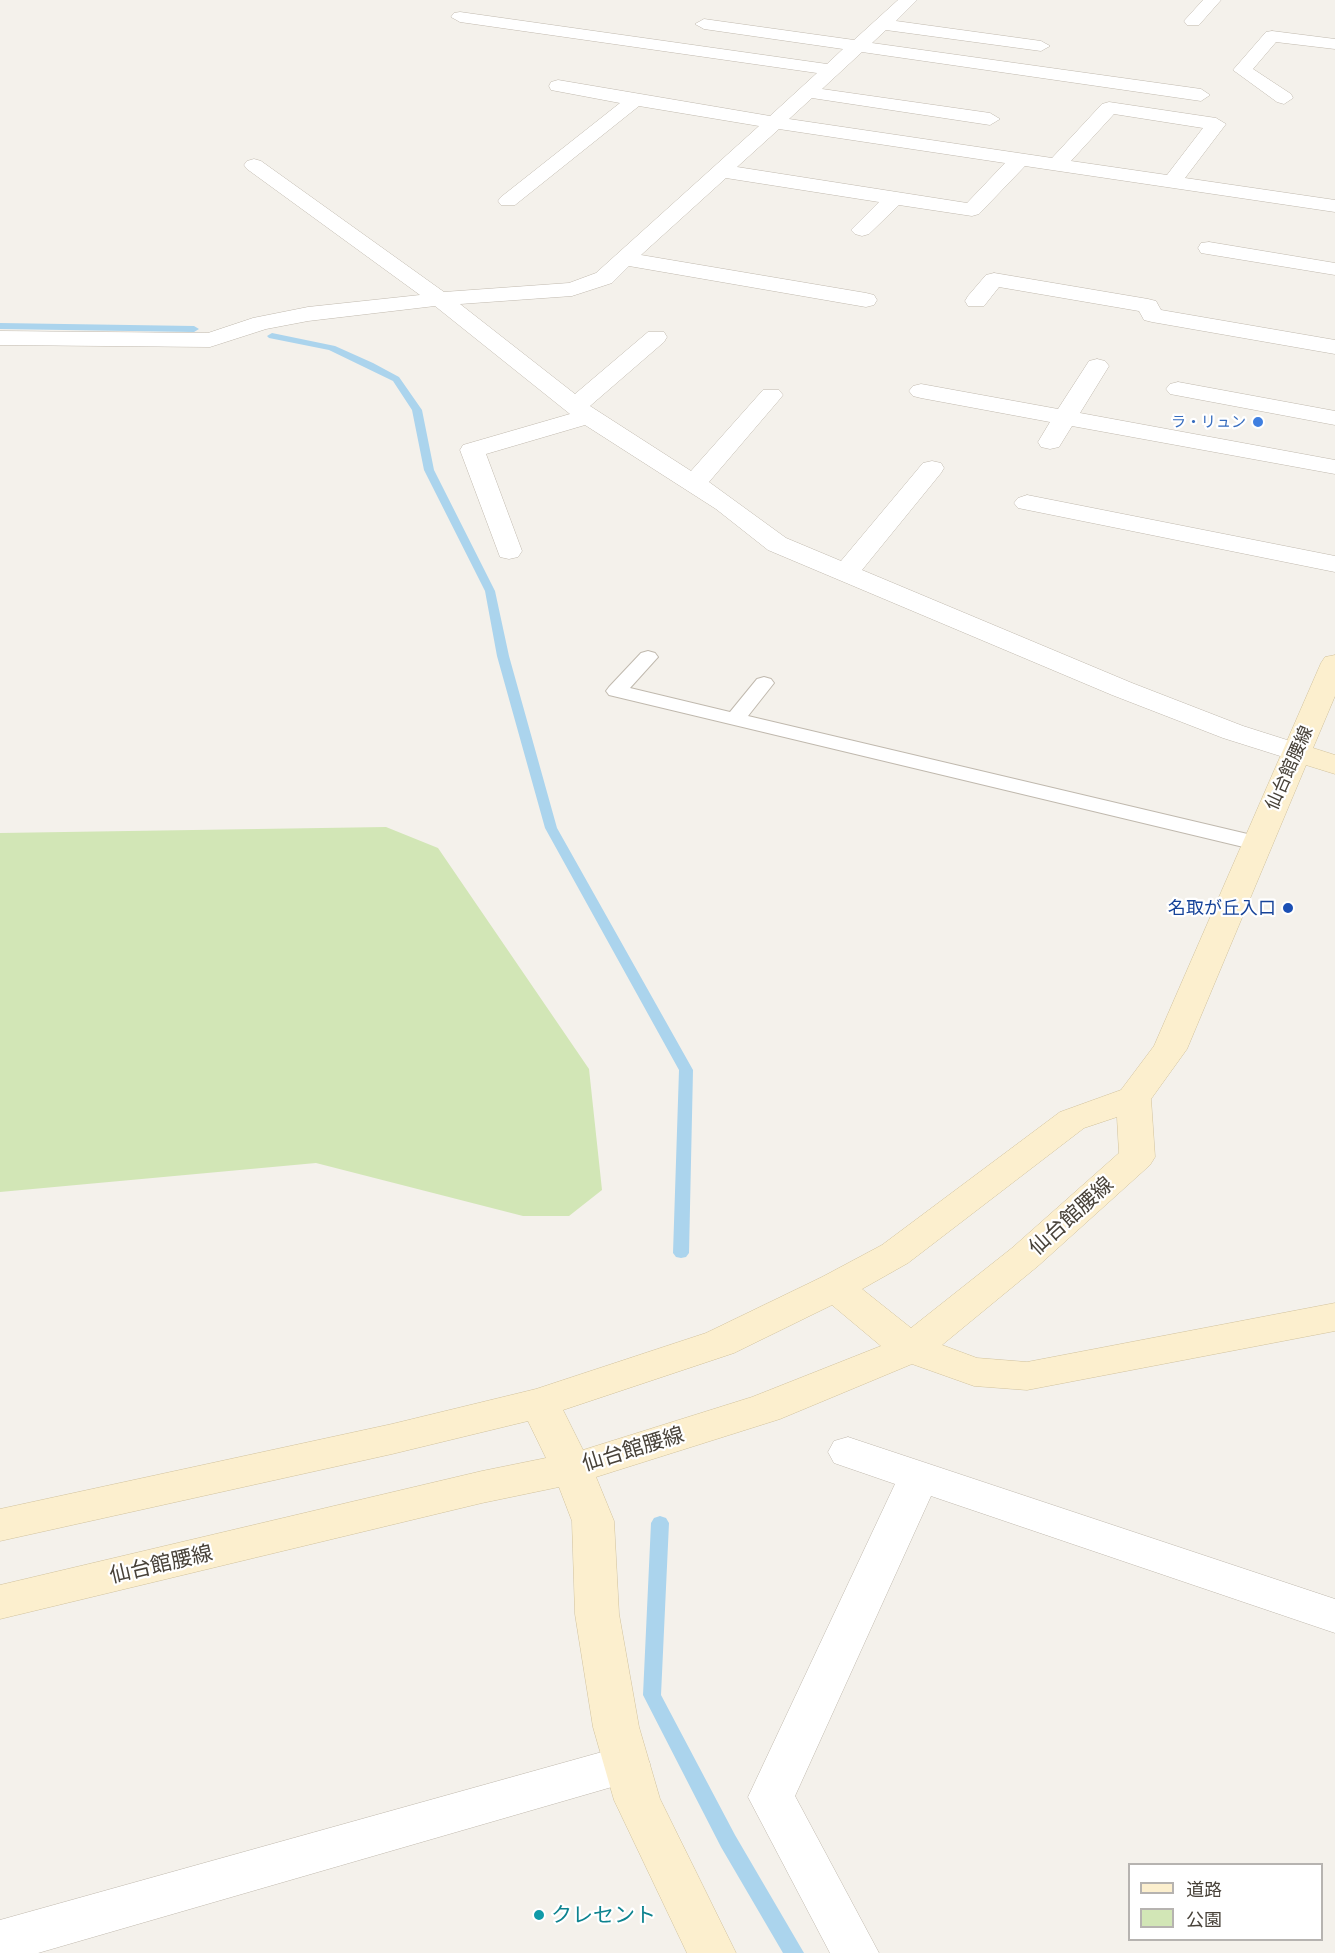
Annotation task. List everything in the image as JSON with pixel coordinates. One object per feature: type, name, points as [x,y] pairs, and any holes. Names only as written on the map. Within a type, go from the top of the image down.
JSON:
[{"type":"main road","name":"仙台館腰線","points":[[0,1602],[482,1487],[572,1469],[766,1408],[911,1349],[1025,1257],[1137,1157],[1133,1098],[1170,1049],[1235,900],[1256,843],[1335,663]]},
{"type":"main road","points":[[1296,752],[1335,754]]},
{"type":"main road","points":[[1296,752],[1335,765]]},
{"type":"main road","points":[[0,1526],[539,1404],[720,1343],[835,1287],[895,1254],[1072,1120],[1133,1098]]},
{"type":"main road","points":[[835,1287],[911,1349],[974,1372],[1027,1376],[1335,1317]]},
{"type":"main road","points":[[539,1404],[572,1469],[593,1521],[597,1614],[616,1727],[637,1800],[712,1953]]},
{"type":"street","points":[[0,338],[210,340],[261,323],[308,314],[572,289],[604,278],[908,0]]},
{"type":"street","points":[[1193,21],[1212,0]]},
{"type":"street","points":[[460,17],[831,70]]},
{"type":"street","points":[[704,24],[1201,95]]},
{"type":"street","points":[[882,24],[1041,46]]},
{"type":"street","points":[[1284,98],[1242,70],[1272,36],[1335,44]]},
{"type":"street","points":[[558,86],[776,122],[1335,206]]},
{"type":"street","points":[[807,92],[990,119]]},
{"type":"street","points":[[508,201],[635,100]]},
{"type":"street","points":[[1058,163],[1109,108],[1216,124],[1173,180]]},
{"type":"street","points":[[722,171],[972,210],[1021,158]]},
{"type":"street","points":[[254,165],[441,300],[582,411],[694,484],[777,544],[1122,689],[1233,732],[1296,752]]},
{"type":"street","points":[[862,230],[894,198]]},
{"type":"street","points":[[1209,248],[1335,268]]},
{"type":"street","points":[[624,259],[866,300]]},
{"type":"street","points":[[976,301],[994,280],[1148,306],[1152,315],[1335,347]]},
{"type":"street","points":[[509,551],[472,450],[582,411],[656,338]]},
{"type":"street","points":[[1050,442],[1067,418],[1097,366]]},
{"type":"street","points":[[1178,389],[1335,418]]},
{"type":"street","points":[[921,391],[1335,467]]},
{"type":"street","points":[[694,484],[771,394]]},
{"type":"street","points":[[846,572],[932,468]]},
{"type":"street","points":[[1027,503],[1335,564]]},
{"type":"street","points":[[848,1452],[1335,1616]]},
{"type":"street","points":[[855,1953],[771,1797],[919,1476]]},
{"type":"street","points":[[0,1942],[627,1764]]},
{"type":"lane","points":[[648,657],[616,691],[1256,843]]},
{"type":"lane","points":[[735,719],[764,682]]},
{"type":"green space","points":[[386,827],[438,848],[589,1069],[602,1190],[569,1216],[523,1216],[316,1163],[0,1192],[0,833]]},
{"type":"waterway","points":[[0,326],[194,329]]},
{"type":"waterway","points":[[272,336],[332,348],[370,365],[396,379],[417,410],[429,470],[490,591],[503,656],[551,828],[686,1070],[681,1253]]},
{"type":"waterway","points":[[660,1523],[652,1695],[728,1841],[794,1953]]},
{"type":"place","name":"ラ・リュン","points":[[1258,422]]},
{"type":"place","name":"名取が丘入口","points":[[1288,908]]},
{"type":"place","name":"クレセント","points":[[539,1915]]}]
